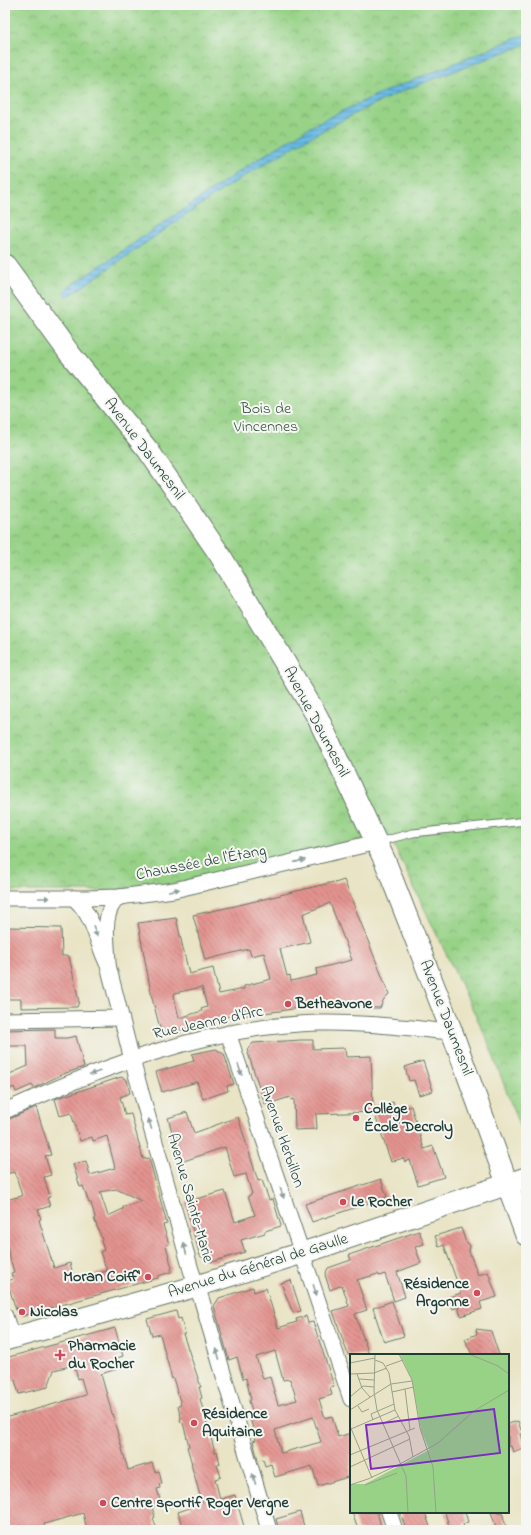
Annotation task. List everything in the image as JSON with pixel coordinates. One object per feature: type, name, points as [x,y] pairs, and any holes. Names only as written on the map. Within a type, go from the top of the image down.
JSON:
[{"type":"street","name":"Avenue Daumesnil","points":[[5,265],[70,354],[148,450],[220,555],[317,716],[377,842],[452,1032],[517,1182],[526,1234]]},
{"type":"street","name":"Chaussée de l'Étang","points":[[5,898],[119,897],[174,890],[209,883],[377,842]]},
{"type":"street","points":[[108,965],[106,927],[112,905],[119,897]]},
{"type":"street","points":[[74,898],[88,914],[101,952],[108,965]]},
{"type":"street","name":"Avenue Sainte-Marie","points":[[108,965],[132,1060],[191,1270],[269,1530]]},
{"type":"street","points":[[5,1020],[121,1018]]},
{"type":"street","name":"Rue Jeanne d'Arc","points":[[5,1111],[53,1089],[159,1050],[228,1033],[318,1023],[381,1025],[452,1032]]},
{"type":"street","name":"Avenue Herbillon","points":[[228,1033],[350,1396]]},
{"type":"street","name":"Avenue du Général de Gaulle","points":[[9,1339],[197,1286],[303,1253],[517,1182]]},
{"type":"street","points":[[5,1316],[9,1339]]},
{"type":"street","points":[[389,1513],[395,1530]]},
{"type":"lane","points":[[377,842],[413,833],[526,821]]},
{"type":"green space","name":"Bois de Vincennes","points":[[5,5],[526,5],[526,1144],[487,1039],[387,831],[350,843],[180,883],[106,891],[5,891]]},
{"type":"water","points":[[526,34],[526,44],[405,90],[362,110],[303,141],[228,186],[69,296],[65,295],[64,291],[66,289],[253,162],[317,123],[374,96]]},
{"type":"building","points":[[344,880],[389,994],[384,999],[380,1008],[325,1007],[324,1004],[263,1013],[263,1011],[243,1016],[243,1014],[224,1017],[162,1036],[152,998],[138,923],[176,918],[189,974],[213,968],[219,994],[244,989],[244,986],[271,979],[264,953],[251,956],[249,949],[205,960],[193,915]],"holes":[[[330,903],[352,960],[316,969],[317,975],[291,981],[290,975],[287,976],[280,949],[310,942],[303,914]],[[202,987],[207,1007],[201,1009],[202,1011],[179,1018],[174,996],[175,993]]]},
{"type":"building","points":[[5,927],[61,928],[62,956],[69,956],[79,1002],[77,1007],[21,1008],[21,999],[5,999]]},
{"type":"building","points":[[55,1029],[55,1038],[76,1036],[84,1067],[63,1074],[34,1088],[32,1085],[16,1092],[14,1087],[5,1091],[5,1076],[28,1066],[27,1046],[5,1046],[5,1030]]},
{"type":"building","points":[[313,1040],[313,1049],[345,1048],[346,1057],[371,1056],[373,1108],[393,1102],[396,1110],[411,1106],[424,1149],[433,1146],[444,1177],[418,1185],[410,1160],[405,1162],[403,1158],[391,1162],[373,1109],[373,1112],[316,1114],[317,1129],[295,1130],[294,1099],[291,1100],[290,1097],[265,1105],[247,1050],[253,1043]]},
{"type":"building","points":[[216,1049],[224,1054],[234,1084],[227,1086],[228,1091],[203,1099],[197,1082],[162,1092],[156,1072],[194,1061],[192,1054]]},
{"type":"building","points":[[423,1061],[433,1091],[419,1095],[414,1080],[409,1081],[405,1067]]},
{"type":"building","points":[[121,1077],[127,1080],[130,1093],[120,1097],[125,1115],[131,1114],[143,1159],[149,1158],[167,1224],[163,1225],[169,1244],[166,1245],[172,1268],[171,1272],[158,1276],[158,1278],[22,1316],[17,1313],[7,1281],[13,1279],[11,1273],[14,1272],[5,1241],[5,1200],[22,1196],[15,1172],[5,1174],[5,1121],[36,1107],[51,1155],[45,1156],[51,1175],[44,1177],[50,1197],[47,1198],[50,1206],[38,1210],[41,1219],[39,1220],[54,1268],[70,1263],[74,1278],[81,1276],[81,1278],[107,1271],[100,1252],[104,1250],[101,1241],[102,1239],[94,1219],[95,1217],[91,1203],[89,1203],[83,1186],[80,1187],[73,1164],[86,1161],[90,1175],[115,1168],[107,1136],[93,1141],[92,1137],[80,1141],[71,1113],[60,1116],[55,1099]],"holes":[[[116,1189],[142,1201],[123,1207],[123,1209],[108,1216],[100,1192]]]},
{"type":"building","points":[[187,1112],[194,1133],[238,1117],[258,1181],[262,1180],[269,1200],[273,1199],[281,1226],[265,1231],[265,1233],[241,1240],[245,1252],[212,1262],[200,1256],[185,1202],[225,1191],[235,1222],[255,1215],[248,1196],[252,1194],[246,1174],[234,1177],[225,1147],[181,1162],[168,1118]]},
{"type":"building","name":"Le Rocher","points":[[381,1179],[387,1197],[312,1222],[305,1204]]},
{"type":"building","points":[[461,1228],[465,1240],[470,1246],[469,1251],[478,1275],[488,1272],[497,1297],[480,1302],[482,1309],[461,1316],[458,1307],[453,1309],[449,1297],[461,1293],[444,1245],[439,1247],[435,1236]]},
{"type":"building","points":[[419,1231],[424,1244],[415,1247],[421,1263],[397,1272],[405,1297],[394,1301],[385,1274],[379,1276],[378,1274],[357,1280],[367,1310],[355,1314],[369,1354],[348,1355],[333,1311],[349,1306],[342,1285],[330,1290],[325,1275],[328,1268],[351,1260],[349,1255]]},
{"type":"building","points":[[291,1280],[301,1311],[293,1313],[281,1283]]},
{"type":"building","points":[[253,1287],[254,1292],[266,1288],[278,1328],[297,1322],[296,1319],[306,1316],[308,1323],[313,1322],[334,1386],[330,1387],[332,1395],[319,1399],[325,1418],[332,1416],[338,1437],[350,1433],[350,1476],[318,1486],[312,1466],[275,1477],[271,1464],[265,1466],[263,1459],[258,1460],[253,1441],[256,1440],[249,1414],[253,1413],[249,1401],[251,1400],[246,1378],[243,1379],[237,1357],[229,1360],[214,1306],[219,1298]],"holes":[[[275,1351],[283,1380],[290,1379],[297,1400],[278,1405],[270,1377],[263,1379],[256,1357]],[[313,1417],[321,1442],[281,1453],[275,1430]]]},
{"type":"building","points":[[392,1301],[404,1336],[384,1342],[373,1308]]},
{"type":"building","points":[[176,1311],[178,1319],[181,1318],[185,1334],[183,1334],[201,1387],[199,1387],[202,1398],[200,1399],[215,1452],[217,1451],[220,1464],[217,1465],[221,1477],[215,1479],[220,1499],[235,1495],[245,1530],[183,1530],[178,1512],[190,1508],[191,1505],[202,1502],[191,1464],[187,1447],[189,1446],[183,1423],[180,1421],[181,1417],[178,1406],[181,1405],[173,1378],[172,1379],[160,1334],[152,1336],[147,1319]]},
{"type":"building","points":[[115,1328],[123,1356],[117,1358],[120,1368],[101,1374],[128,1470],[152,1463],[155,1472],[159,1471],[162,1484],[159,1484],[160,1488],[157,1489],[161,1504],[152,1507],[155,1517],[153,1518],[157,1530],[87,1530],[83,1513],[44,1524],[45,1530],[5,1530],[5,1418],[86,1395],[81,1378],[78,1379],[74,1365],[54,1370],[48,1387],[19,1394],[15,1380],[5,1383],[5,1358]]},
{"type":"building","points":[[476,1329],[491,1331],[499,1354],[472,1354],[465,1339],[477,1334]]},
{"type":"building","points":[[518,1421],[522,1433],[520,1434],[524,1448],[513,1452],[511,1446],[509,1447],[509,1424]]},
{"type":"building","points":[[300,1512],[305,1530],[279,1530],[276,1519]]},
{"type":"building","points":[[352,1513],[377,1513],[382,1530],[358,1530]]},
{"type":"building","points":[[400,1513],[425,1513],[431,1530],[406,1530]]},
{"type":"building","points":[[445,1513],[465,1513],[468,1522],[463,1524],[465,1530],[450,1530]]},
{"type":"building","points":[[491,1513],[502,1513],[507,1530],[497,1530]]},
{"type":"place","name":"Betheavone","points":[[288,1004]]},
{"type":"place","name":"Collège École Decroly","points":[[356,1118]]},
{"type":"place","name":"Le Rocher","points":[[343,1202]]},
{"type":"place","name":"Moran Coiff'","points":[[148,1277]]},
{"type":"place","name":"Résidence Argonne","points":[[477,1293]]},
{"type":"place","name":"Nicolas","points":[[22,1312]]},
{"type":"place","name":"Pharmacie du Rocher","points":[[60,1355]]},
{"type":"place","name":"Résidence Aquitaine","points":[[194,1423]]},
{"type":"place","name":"Centre sportif Roger Vergne","points":[[103,1503]]}]
